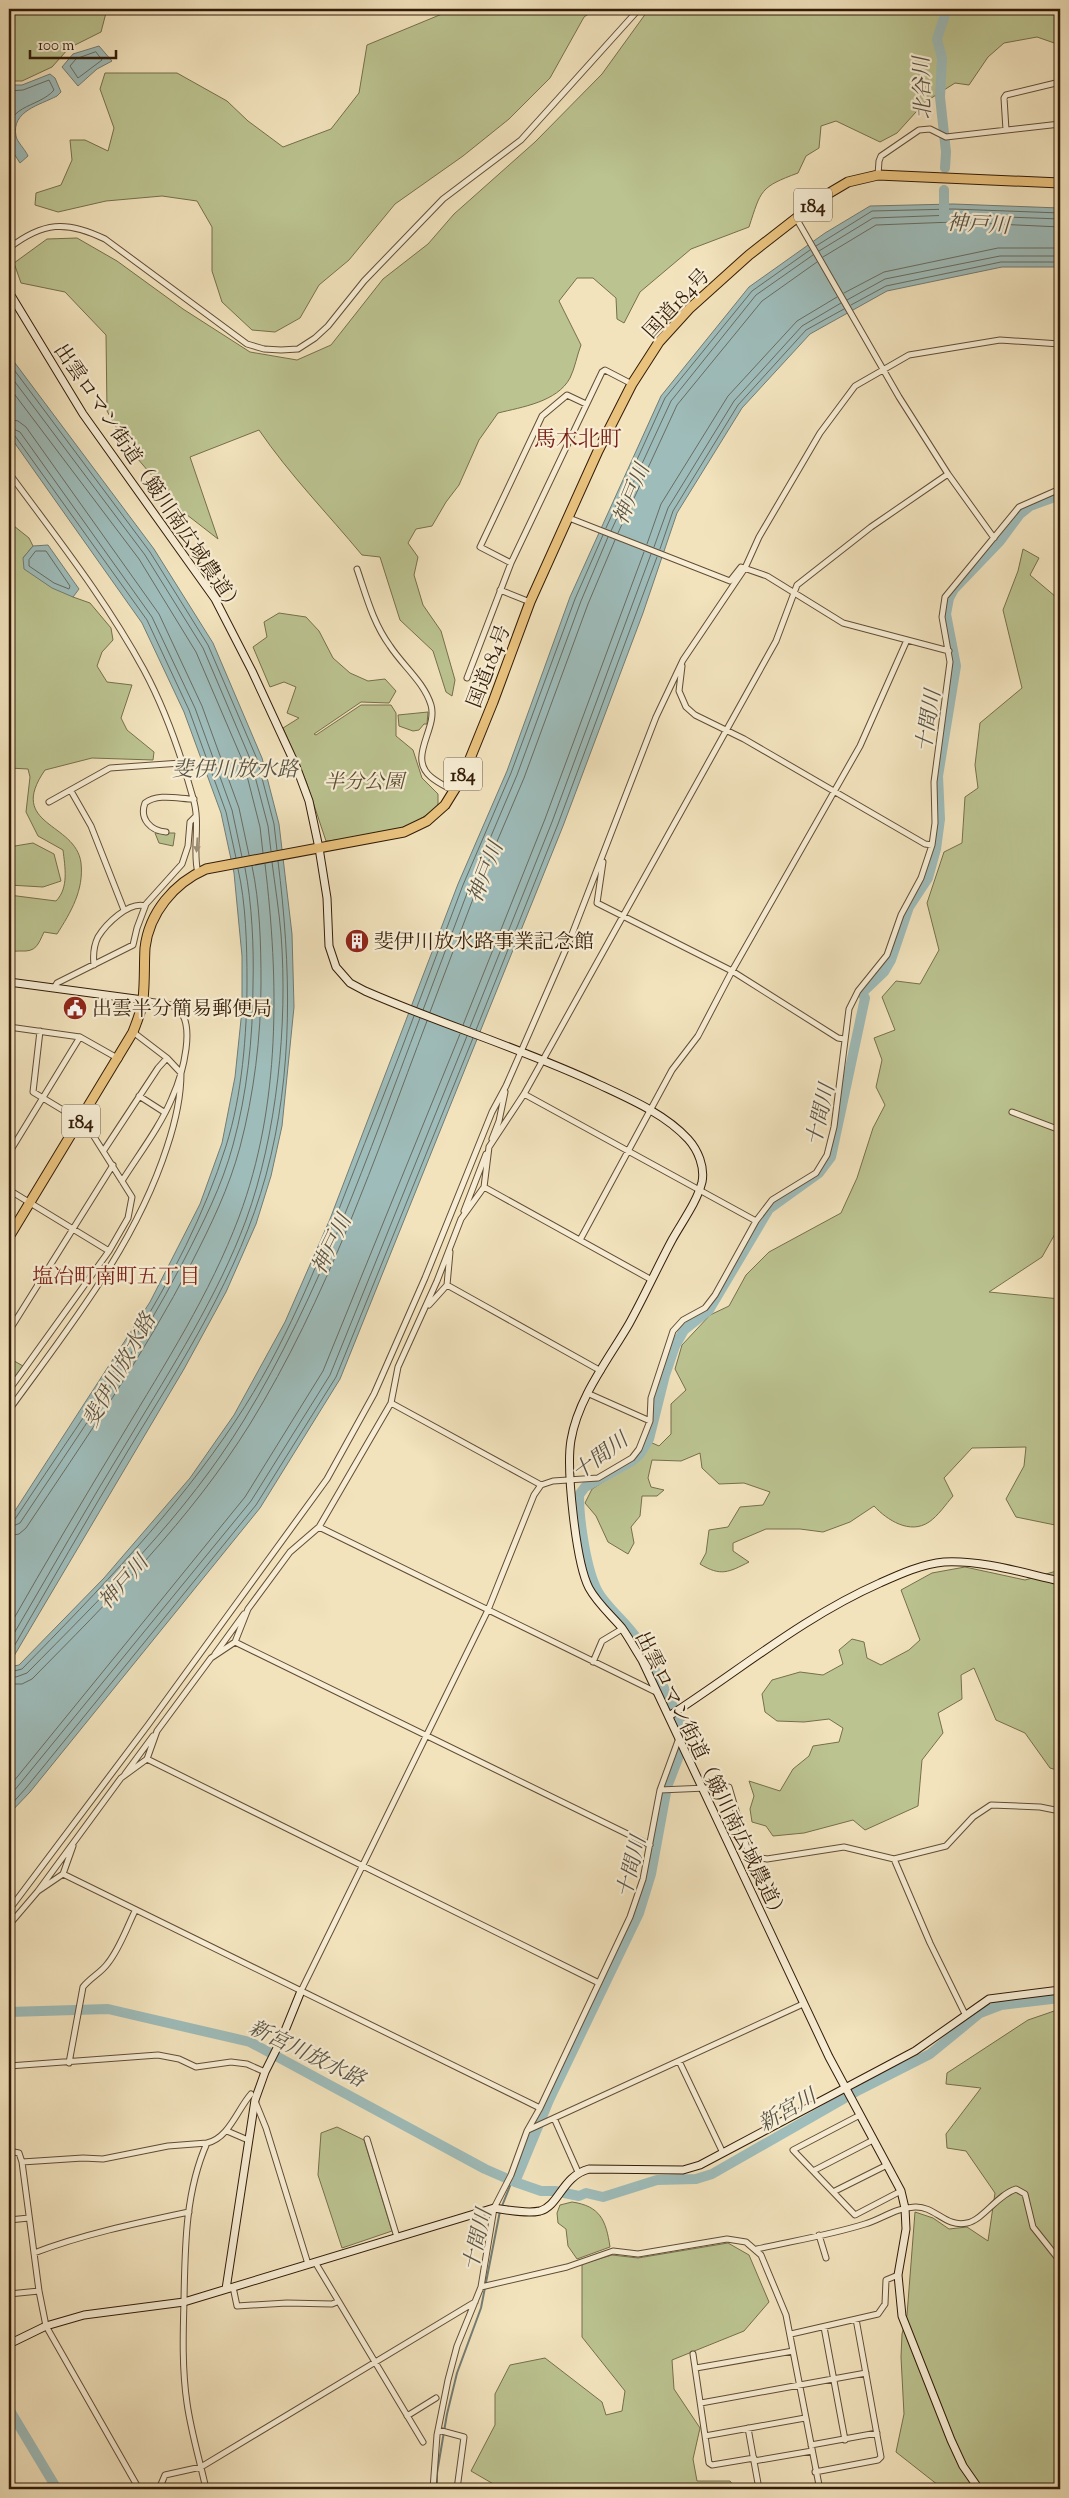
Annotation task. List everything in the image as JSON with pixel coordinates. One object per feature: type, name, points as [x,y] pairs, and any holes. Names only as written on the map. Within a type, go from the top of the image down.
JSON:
[{"type":"highway","name":"国道184号","points":[[9,1237],[119,1059],[133,1032],[143,1000],[146,946],[150,925],[163,903],[176,888],[202,871],[404,832],[427,822],[445,805],[463,776],[530,602],[571,519],[598,451],[632,384],[659,342],[689,309],[743,261],[836,188],[863,178],[878,175],[1060,183]]},
{"type":"street","points":[[9,248],[39,230],[57,226],[74,226],[90,231],[105,239],[247,344],[264,349],[298,348],[328,326],[364,281],[443,199],[521,140],[639,9]]},
{"type":"street","points":[[1006,130],[1004,98],[1006,95],[1060,82]]},
{"type":"street","points":[[878,175],[879,161],[882,156],[919,130],[930,129],[943,137],[1060,124]]},
{"type":"street","points":[[797,220],[877,358],[948,474],[994,538]]},
{"type":"street","name":"出雲ロマン街道（簸川南広域農道）","points":[[9,292],[84,414],[215,600],[252,671],[296,766],[309,802],[320,848],[327,898],[329,946],[336,967],[350,983],[387,1001],[543,1060],[624,1096],[651,1111],[681,1133],[694,1147],[702,1170],[699,1190],[630,1321],[587,1393],[570,1441],[574,1525],[589,1588],[622,1629],[642,1660],[704,1787],[803,2004],[860,2115]]},
{"type":"street","points":[[9,1925],[38,1891],[290,1552],[319,1528],[391,1403],[398,1367],[424,1311],[499,1121],[516,1050],[549,990],[604,854],[656,717],[683,660],[745,568],[759,537],[820,433],[855,386],[909,355],[978,342],[1020,340],[1058,343],[1057,347],[1060,348]]},
{"type":"street","points":[[467,678],[511,563],[586,404],[605,370],[632,384]]},
{"type":"street","points":[[511,563],[480,547],[542,416],[567,395],[586,404]]},
{"type":"street","points":[[9,473],[114,620],[155,693],[194,799],[198,840],[195,863],[202,871]]},
{"type":"street","points":[[461,1218],[484,1187],[489,1148],[524,1094],[776,642],[797,585],[864,533],[948,474]]},
{"type":"street","points":[[338,2302],[332,2304],[287,2303],[237,2306],[229,2288],[253,2097],[278,2047],[301,1991],[488,1610],[534,1495],[541,1485],[553,1481],[598,1478],[632,1458],[639,1449],[650,1421],[651,1398],[673,1331],[684,1320],[705,1308],[710,1302],[756,1221],[772,1200],[816,1173],[827,1155],[834,1127],[844,1039],[853,1000],[887,955],[906,902],[928,861],[932,845],[935,823],[934,782],[949,680],[949,651],[942,617],[945,597],[1020,507],[1060,489]]},
{"type":"street","points":[[571,519],[730,581],[741,567],[745,568],[767,576],[843,623],[949,651]]},
{"type":"street","points":[[357,569],[378,626],[389,646],[419,682],[432,707],[431,723],[422,751],[422,764],[430,777],[454,791]]},
{"type":"street","points":[[500,590],[530,602]]},
{"type":"street","points":[[580,1240],[672,1070],[698,1036],[732,971],[860,746],[907,640]]},
{"type":"street","points":[[683,660],[679,691],[686,707],[696,715],[726,729],[925,844],[932,845]]},
{"type":"street","points":[[49,802],[110,768],[181,763]]},
{"type":"street","points":[[71,790],[91,826],[124,910]]},
{"type":"street","points":[[166,832],[158,832],[148,824],[144,817],[145,803],[159,797],[194,799]]},
{"type":"street","points":[[54,988],[57,983],[133,945],[145,906],[182,864],[188,846],[190,822],[196,816]]},
{"type":"street","points":[[604,854],[597,903],[623,914],[732,971],[838,1038],[844,1039]]},
{"type":"street","points":[[94,965],[98,937],[124,910],[139,904],[145,906]]},
{"type":"street","points":[[9,982],[174,1006],[186,1019],[188,1032],[181,1073],[172,1099],[122,1181]]},
{"type":"street","points":[[9,1027],[80,1037],[119,1059]]},
{"type":"street","points":[[9,1390],[109,1251],[128,1218],[132,1197],[86,1124],[33,1092],[40,1031]]},
{"type":"street","points":[[9,1410],[102,1280],[156,1183],[172,1132],[181,1093],[181,1073],[167,1058],[133,1032]]},
{"type":"street","points":[[9,1153],[80,1037]]},
{"type":"street","points":[[104,1150],[139,1096],[167,1058]]},
{"type":"street","points":[[9,1910],[148,1725],[327,1479],[374,1394],[425,1278],[492,1112],[506,1086]]},
{"type":"street","points":[[524,1094],[756,1221]]},
{"type":"street","points":[[139,1096],[164,1112]]},
{"type":"street","points":[[1012,1112],[1060,1130]]},
{"type":"street","points":[[9,1332],[113,1165]]},
{"type":"street","points":[[484,1187],[650,1280]]},
{"type":"street","points":[[9,1190],[109,1251]]},
{"type":"street","points":[[424,1311],[446,1285],[451,1245]]},
{"type":"street","points":[[446,1285],[601,1370]]},
{"type":"street","points":[[587,1393],[650,1421]]},
{"type":"street","points":[[391,1403],[541,1485]]},
{"type":"street","points":[[319,1528],[658,1694]]},
{"type":"street","points":[[669,1716],[811,1618],[837,1603],[928,1565],[959,1562],[1060,1581]]},
{"type":"street","points":[[211,1658],[235,1642],[248,1609]]},
{"type":"street","points":[[593,1662],[602,1641],[622,1629]]},
{"type":"street","points":[[235,1642],[650,1846]]},
{"type":"street","points":[[121,1778],[147,1759],[157,1731]]},
{"type":"street","points":[[433,2489],[432,2475],[438,2430],[448,2380],[458,2346],[480,2287],[494,2208],[510,2175],[527,2130],[540,2108],[630,1917],[650,1846],[660,1790],[679,1738]]},
{"type":"street","points":[[147,1759],[599,1982]]},
{"type":"street","points":[[660,1790],[729,1787],[747,1848],[752,1856],[767,1859],[844,1847],[894,1859],[946,1846],[973,1817],[991,1805],[1040,1807],[1060,1811]]},
{"type":"street","points":[[38,1891],[63,1874],[75,1841]]},
{"type":"street","points":[[894,1859],[965,2014]]},
{"type":"street","points":[[63,1874],[135,1911],[540,2108]]},
{"type":"street","points":[[69,2063],[83,1987],[91,1977],[102,1970],[110,1961],[135,1911]]},
{"type":"street","points":[[9,2344],[46,2326],[84,2315],[184,2302],[494,2208],[535,2212],[544,2209],[554,2201],[565,2185],[578,2172],[589,2169],[683,2170],[700,2165],[846,2090],[915,2050],[989,1999],[1060,1990]]},
{"type":"street","points":[[527,2130],[803,2004]]},
{"type":"street","points":[[9,2066],[158,2056],[179,2059],[196,2067],[231,2062],[247,2064],[266,2070]]},
{"type":"street","points":[[679,2061],[723,2153]]},
{"type":"street","points":[[22,2162],[83,2158],[103,2159],[168,2146],[216,2141],[227,2131],[241,2106],[253,2097]]},
{"type":"street","points":[[253,2097],[266,2128],[312,2263],[338,2302],[423,2442]]},
{"type":"street","points":[[901,2191],[855,2215],[793,2150],[860,2115],[901,2191],[906,2208],[906,2229],[898,2275],[902,2316],[908,2336],[963,2466],[979,2489]]},
{"type":"street","points":[[554,2118],[578,2172]]},
{"type":"street","points":[[227,2131],[248,2140]]},
{"type":"street","points":[[367,2139],[397,2237]]},
{"type":"street","points":[[813,2171],[873,2140]]},
{"type":"street","points":[[206,2489],[187,2403],[182,2324],[184,2302],[183,2265],[189,2212],[199,2162],[208,2143]]},
{"type":"street","points":[[9,2151],[19,2153],[22,2162],[39,2291],[46,2326],[139,2489]]},
{"type":"street","points":[[833,2192],[887,2165]]},
{"type":"street","points":[[757,2249],[869,2223],[896,2210],[906,2208],[926,2208],[948,2222],[967,2223],[976,2220],[1008,2192],[1016,2189],[1025,2194],[1036,2231],[1060,2261]]},
{"type":"street","points":[[34,2252],[62,2242],[136,2222],[189,2212]]},
{"type":"street","points":[[9,2220],[29,2218]]},
{"type":"street","points":[[819,2235],[826,2258]]},
{"type":"street","points":[[480,2287],[567,2267],[613,2251],[638,2254],[727,2239],[746,2242],[757,2249],[786,2315],[819,2485],[816,2489]]},
{"type":"street","points":[[791,2334],[878,2314],[885,2304],[886,2280],[898,2275]]},
{"type":"street","points":[[9,2294],[39,2291]]},
{"type":"street","points":[[159,2489],[165,2475],[201,2467],[475,2302]]},
{"type":"street","points":[[815,2472],[878,2460],[881,2453],[856,2319]]},
{"type":"street","points":[[824,2327],[845,2440]]},
{"type":"street","points":[[696,2368],[793,2351]]},
{"type":"street","points":[[693,2354],[709,2463],[712,2465],[754,2460],[877,2433]]},
{"type":"street","points":[[701,2403],[866,2373]]},
{"type":"street","points":[[407,2416],[436,2398]]},
{"type":"street","points":[[705,2436],[805,2418]]},
{"type":"street","points":[[748,2428],[759,2489]]},
{"type":"street","points":[[438,2430],[464,2437],[456,2489]]},
{"type":"green space","points":[[9,9],[107,9],[101,32],[69,48],[52,67],[22,81],[9,81]]},
{"type":"green space","points":[[454,9],[596,9],[584,17],[550,78],[509,119],[463,156],[395,204],[349,260],[319,285],[300,318],[275,332],[252,330],[222,302],[212,271],[212,227],[197,201],[162,196],[106,201],[58,212],[35,205],[36,193],[61,185],[72,160],[70,140],[85,140],[108,151],[114,128],[100,89],[105,73],[177,73],[227,101],[248,121],[283,147],[331,129],[359,93],[367,45]]},
{"type":"green space","points":[[649,9],[1060,9],[1060,45],[1037,37],[1004,43],[988,57],[969,85],[955,83],[925,102],[897,133],[880,142],[836,121],[821,126],[819,148],[806,156],[798,173],[776,182],[764,191],[756,205],[749,227],[691,249],[640,292],[624,323],[617,319],[616,298],[593,278],[577,278],[559,301],[581,345],[570,378],[557,393],[548,398],[528,406],[498,413],[479,440],[459,485],[446,502],[432,526],[416,529],[408,543],[418,557],[414,575],[423,605],[441,631],[455,680],[452,696],[446,692],[433,651],[400,620],[380,557],[362,555],[296,478],[259,430],[190,457],[218,539],[182,511],[126,445],[107,411],[106,335],[65,292],[21,283],[14,263],[47,239],[77,238],[117,261],[183,309],[250,352],[297,360],[331,345],[383,279],[428,244],[454,214],[535,142],[602,74]]},
{"type":"green space","points":[[9,522],[29,538],[33,546],[23,558],[73,597],[90,603],[111,628],[113,640],[102,652],[97,666],[107,682],[132,685],[121,718],[127,730],[154,752],[153,760],[92,758],[45,770],[35,788],[33,802],[38,813],[46,822],[68,839],[76,850],[81,863],[81,873],[78,892],[72,909],[57,934],[44,932],[36,947],[26,951],[12,951],[9,949],[9,895],[56,901],[63,890],[65,870],[63,850],[38,836],[26,812],[30,777],[28,769],[9,768]]},
{"type":"green space","points":[[1023,549],[1039,558],[1030,575],[1056,597],[1060,595],[1060,1225],[1042,1257],[989,1292],[1060,1299],[1060,1526],[1016,1517],[1006,1499],[1024,1466],[1026,1447],[972,1448],[944,1478],[953,1496],[936,1517],[922,1526],[914,1527],[899,1524],[885,1516],[874,1506],[850,1522],[823,1532],[800,1529],[766,1529],[733,1543],[733,1551],[749,1562],[725,1572],[714,1571],[700,1564],[706,1553],[709,1530],[728,1527],[740,1507],[763,1505],[770,1492],[744,1483],[719,1484],[702,1468],[700,1453],[681,1461],[652,1460],[648,1478],[651,1487],[664,1490],[657,1496],[642,1496],[640,1516],[631,1527],[634,1543],[628,1554],[608,1542],[596,1516],[585,1503],[592,1489],[636,1461],[650,1442],[659,1446],[671,1434],[671,1404],[686,1390],[675,1369],[682,1345],[710,1315],[729,1306],[746,1275],[769,1252],[841,1213],[857,1178],[873,1128],[885,1105],[876,1087],[882,1060],[874,1038],[895,1030],[882,997],[896,981],[920,984],[939,950],[927,903],[944,852],[962,843],[965,797],[978,788],[975,765],[980,723],[1022,688],[1003,610],[1018,571]]},
{"type":"green space","name":"半分公園","points":[[279,613],[306,617],[319,631],[333,658],[350,673],[368,681],[385,679],[396,691],[389,703],[361,702],[314,734],[316,735],[361,705],[391,705],[396,713],[396,736],[413,750],[422,778],[438,794],[438,807],[410,826],[358,838],[326,841],[306,781],[283,728],[299,718],[287,713],[296,687],[284,682],[270,687],[253,647],[267,637],[264,622]]},
{"type":"green space","points":[[428,712],[427,724],[424,724],[419,730],[413,731],[399,726],[398,715]]},
{"type":"green space","points":[[155,833],[175,833],[173,846],[159,843]]},
{"type":"green space","points":[[33,843],[54,854],[61,881],[43,887],[9,885],[9,847]]},
{"type":"green space","points":[[9,1358],[23,1366],[9,1386]]},
{"type":"green space","points":[[965,1567],[1025,1580],[1060,1570],[1060,1771],[1050,1768],[1025,1733],[996,1720],[974,1668],[961,1675],[962,1699],[938,1713],[943,1733],[922,1760],[918,1806],[865,1830],[853,1820],[804,1833],[773,1836],[766,1826],[752,1822],[750,1809],[754,1796],[749,1781],[780,1791],[793,1769],[809,1756],[813,1746],[839,1742],[843,1728],[829,1719],[804,1722],[777,1721],[765,1712],[762,1694],[772,1680],[800,1672],[823,1675],[843,1664],[839,1650],[852,1639],[864,1642],[867,1658],[881,1665],[909,1650],[920,1640],[901,1590],[932,1573]]},
{"type":"green space","points":[[1060,2009],[1060,2489],[943,2489],[896,2452],[904,2414],[901,2357],[902,2334],[907,2315],[915,2212],[933,2218],[949,2229],[967,2227],[988,2241],[995,2193],[966,2151],[947,2148],[946,2134],[981,2088],[946,2084],[947,2073],[1028,2020]]},
{"type":"green space","points":[[337,2127],[364,2140],[392,2231],[342,2248],[318,2175],[321,2133]]},
{"type":"green space","points":[[572,2202],[589,2207],[600,2216],[604,2222],[610,2247],[577,2259],[568,2246],[566,2229],[558,2223],[557,2213],[560,2205]]},
{"type":"green space","points":[[728,2243],[749,2255],[769,2302],[744,2331],[672,2360],[674,2389],[700,2428],[693,2459],[697,2481],[730,2481],[736,2489],[502,2489],[471,2471],[495,2425],[495,2394],[510,2365],[545,2358],[602,2402],[606,2415],[622,2411],[625,2391],[582,2337],[582,2264],[612,2255],[638,2258]]},
{"type":"water","points":[[99,46],[112,61],[97,69],[78,86],[62,67],[73,54]]},
{"type":"water","points":[[50,74],[55,78],[61,92],[57,96],[28,110],[18,120],[16,136],[28,156],[20,163],[9,146],[9,87],[12,85],[22,85]]},
{"type":"water","points":[[953,204],[1060,208],[1060,267],[1002,267],[887,291],[810,334],[742,408],[677,513],[643,613],[563,826],[340,1379],[260,1508],[30,1792],[9,1814],[9,1520],[150,1302],[200,1204],[222,1143],[235,1077],[242,1010],[242,956],[234,873],[221,813],[184,712],[142,623],[9,435],[9,355],[154,549],[213,643],[262,758],[279,824],[292,934],[294,1007],[282,1126],[271,1176],[256,1224],[226,1292],[184,1369],[11,1661],[14,1666],[19,1665],[104,1578],[190,1478],[234,1415],[285,1322],[330,1219],[458,884],[507,771],[570,597],[661,396],[749,287],[825,233],[870,206]]},
{"type":"water","points":[[48,545],[79,589],[73,597],[52,588],[24,569],[23,558],[33,546]]},
{"type":"waterway","name":"北谷川","points":[[945,168],[946,152],[940,97],[942,58],[937,39],[947,9]]},
{"type":"waterway","name":"北谷川","points":[[944,190],[944,217]]},
{"type":"waterway","name":"十間川","points":[[9,2012],[108,2009],[250,2042],[485,2169],[515,2182],[549,2100],[639,1913],[651,1874],[667,1787],[684,1743],[683,1728],[650,1660],[633,1633],[606,1604],[594,1583],[584,1545],[579,1495],[585,1487],[632,1461],[640,1454],[649,1439],[665,1375],[675,1346],[684,1330],[709,1310],[769,1209],[819,1173],[831,1157],[865,998],[862,993],[884,972],[891,960],[909,907],[928,878],[936,849],[940,819],[938,776],[956,666],[946,614],[949,598],[954,589],[1000,541],[1020,514],[1030,506],[1060,495]]},
{"type":"waterway","name":"新宮川","points":[[515,2182],[541,2191],[555,2191],[579,2196],[586,2193],[603,2197],[657,2180],[696,2179],[712,2174],[859,2090],[930,2054],[980,2013],[1001,2005],[1060,1998]]},
{"type":"waterway","name":"十間川","points":[[502,2206],[512,2181]]},
{"type":"waterway","name":"十間川","points":[[437,2489],[437,2473],[447,2414],[457,2373],[481,2308],[500,2211]]},
{"type":"waterway","points":[[9,2409],[57,2489]]},
{"type":"place","name":"斐伊川放水路事業記念館","points":[[357,941]]},
{"type":"place","name":"出雲半分簡易郵便局","points":[[75,1008]]},
{"type":"district","name":"馬木北町","points":[[578,438]]},
{"type":"district","name":"塩冶町南町五丁目","points":[[116,1276]]},
{"type":"water label","name":"神戸川","points":[[978,224]]},
{"type":"water label","name":"神戸川","points":[[631,494]]},
{"type":"water label","name":"斐伊川放水路","points":[[235,769]]},
{"type":"water label","name":"神戸川","points":[[485,872]]},
{"type":"water label","name":"神戸川","points":[[331,1244]]},
{"type":"water label","name":"斐伊川放水路","points":[[119,1370]]},
{"type":"water label","name":"神戸川","points":[[123,1582]]},
{"type":"water label","name":"新宮川放水路","points":[[307,2053]]}]
